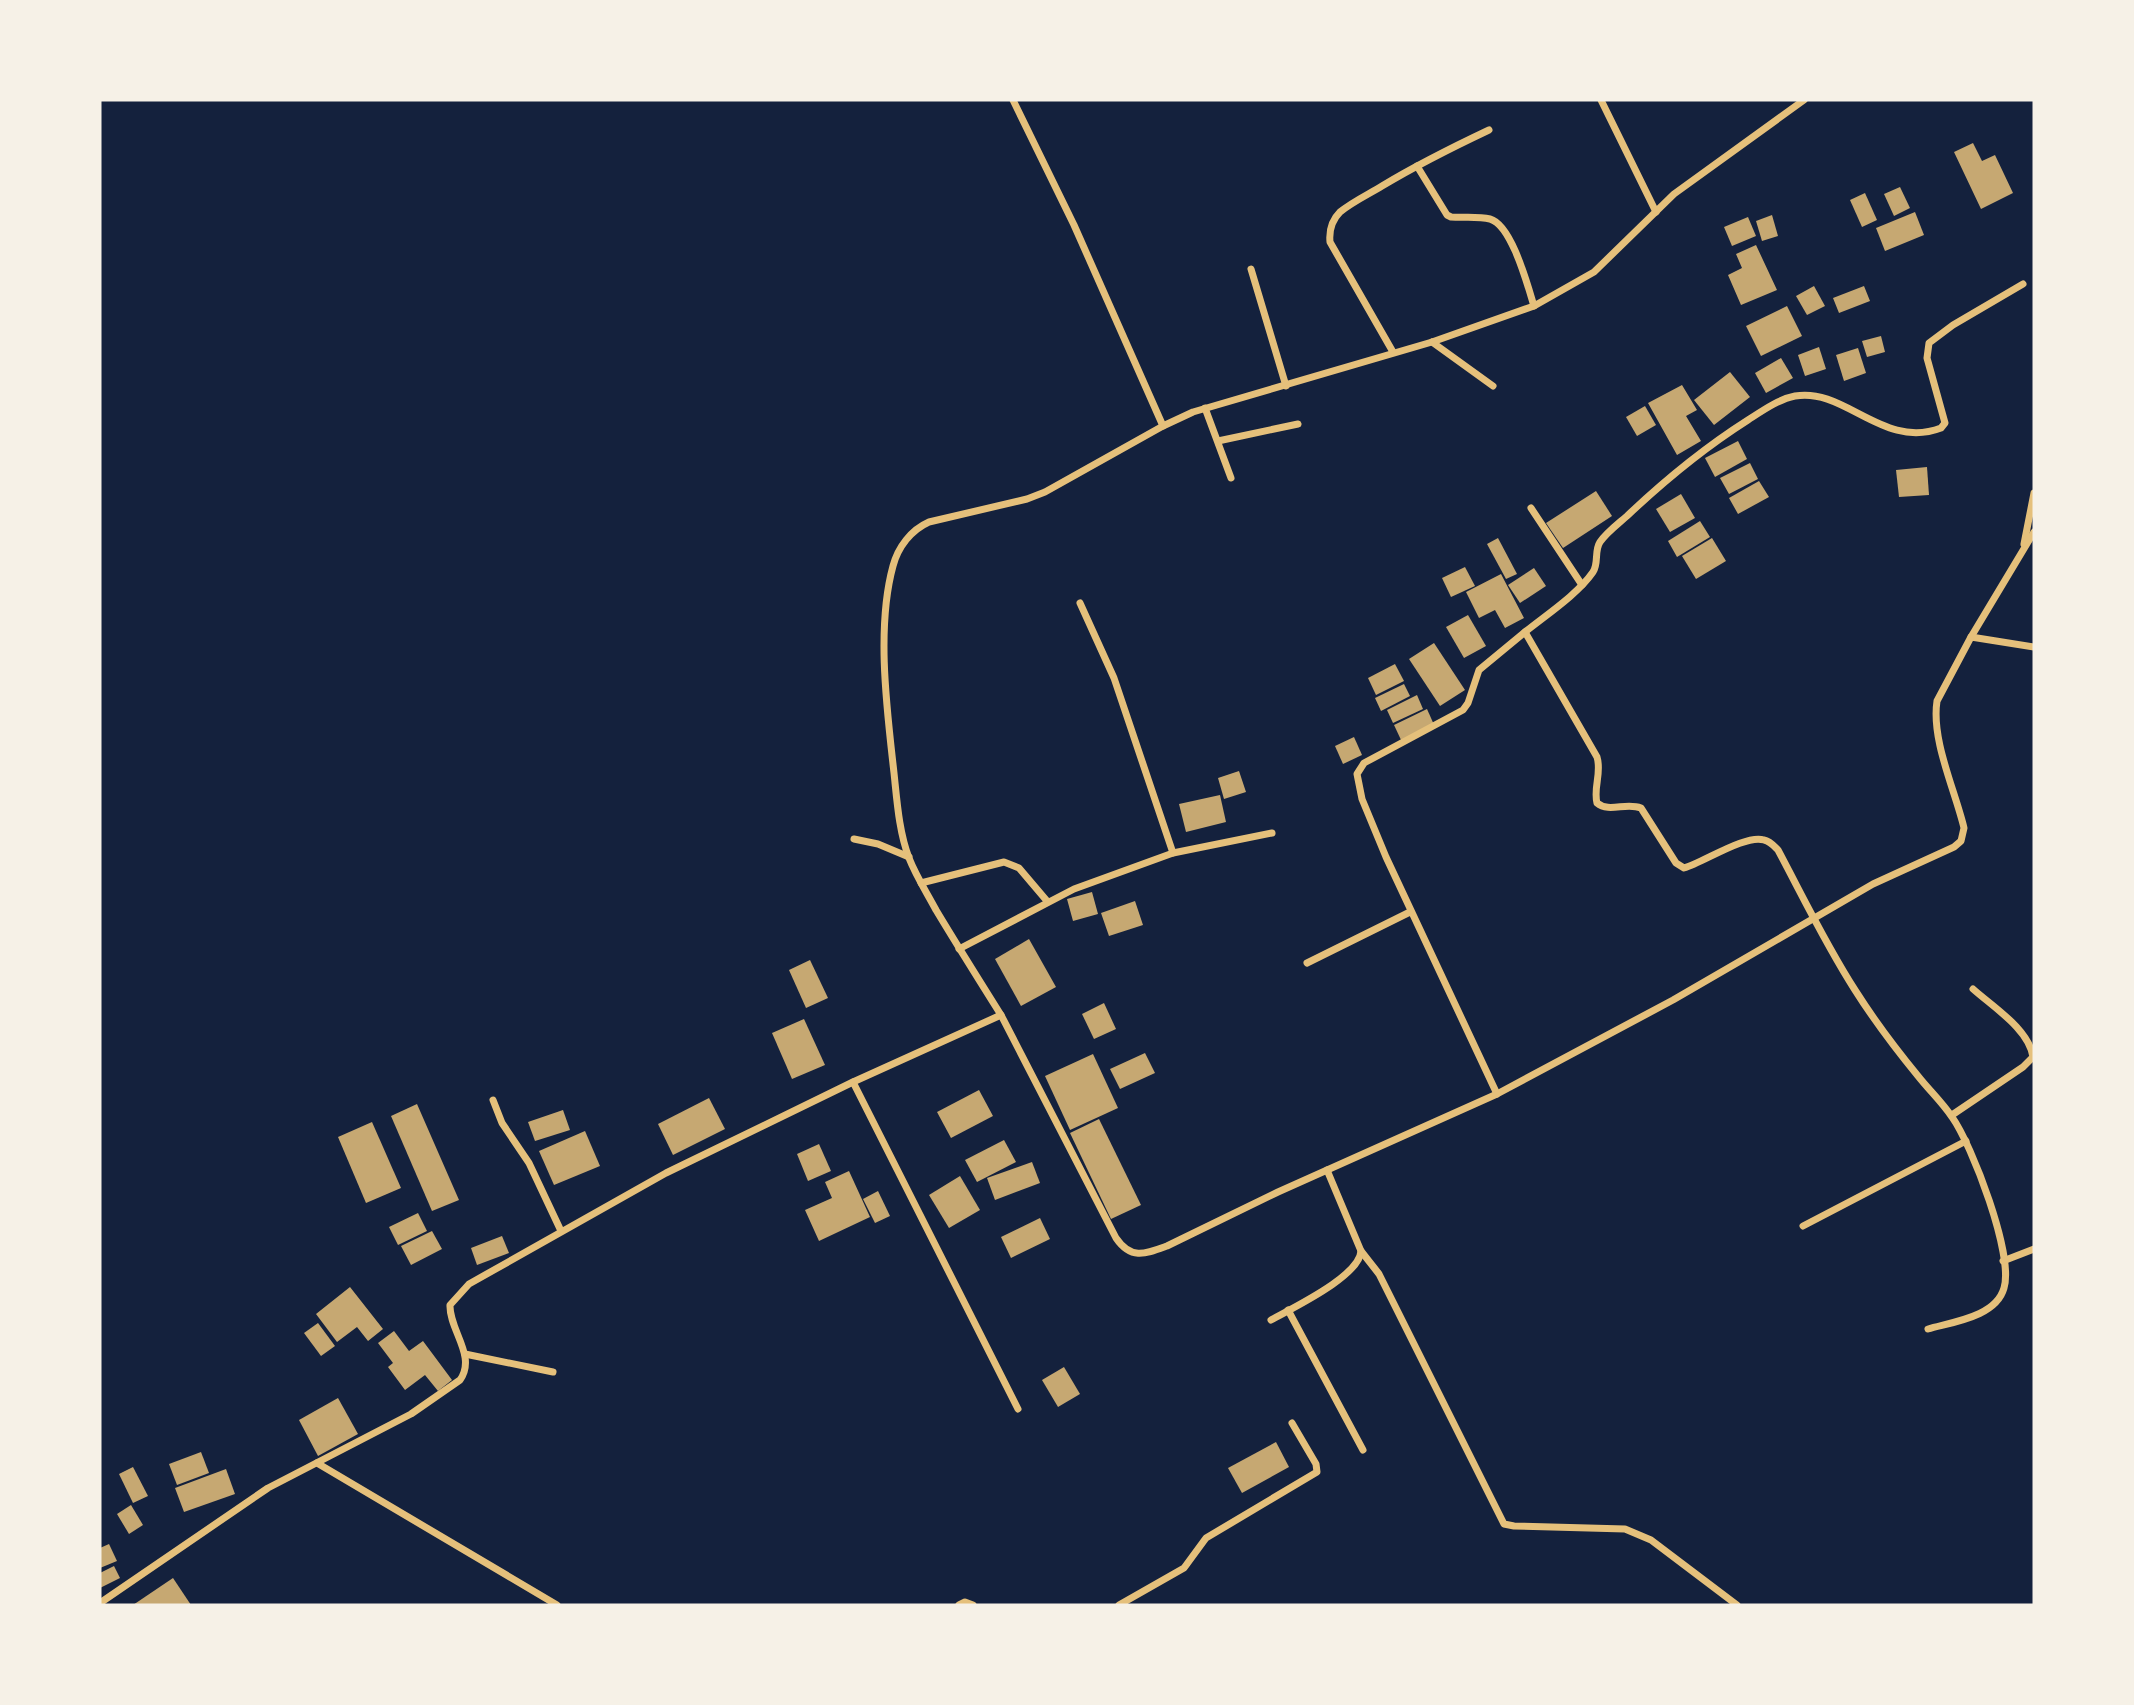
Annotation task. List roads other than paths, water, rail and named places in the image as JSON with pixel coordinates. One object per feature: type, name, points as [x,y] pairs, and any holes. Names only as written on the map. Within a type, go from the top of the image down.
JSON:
[{"type":"street","points":[[1013,100],[1068,212],[1163,426]]},
{"type":"street","points":[[1601,100],[1656,212]]},
{"type":"street","points":[[1804,100],[1674,194],[1604,265],[1534,306],[1432,342],[1205,408],[1163,426],[1052,489],[1027,499],[929,522],[916,529],[904,542],[893,566],[886,605],[885,668],[896,790],[909,857],[959,949],[1001,1014],[1116,1238],[1128,1251],[1136,1254],[1149,1253],[1497,1094],[1673,1000],[1873,884],[1954,847],[1964,838],[1964,828],[1947,770],[1936,710],[1940,693],[2034,532]]},
{"type":"street","points":[[1394,352],[1331,242],[1329,231],[1339,213],[1417,166],[1489,130]]},
{"type":"street","points":[[1417,166],[1451,218],[1489,219],[1500,227],[1516,254],[1534,306]]},
{"type":"street","points":[[1251,269],[1286,386]]},
{"type":"street","points":[[1497,1094],[1410,912],[1362,799],[1358,784],[1359,770],[1364,763],[1463,710],[1479,670],[1582,585],[1596,567],[1600,542],[1649,495],[1713,443],[1764,410],[1792,397],[1820,395],[1899,432],[1911,434],[1941,428],[1945,423],[1927,358],[1929,343],[1953,325],[2023,284]]},
{"type":"street","points":[[1432,342],[1493,386]]},
{"type":"street","points":[[1205,408],[1231,478]]},
{"type":"street","points":[[1218,441],[1298,424]]},
{"type":"street","points":[[2023,548],[2034,493]]},
{"type":"street","points":[[1531,508],[1582,585]]},
{"type":"street","points":[[1080,603],[1114,678],[1173,853]]},
{"type":"street","points":[[1525,632],[1597,757],[1600,771],[1595,800],[1599,805],[1604,808],[1634,805],[1641,808],[1676,863],[1684,868],[1746,841],[1765,840],[1778,850],[1813,920],[1872,1016],[1952,1115],[1966,1141],[1997,1224],[2005,1286],[1995,1303],[1975,1315],[1928,1329]]},
{"type":"street","points":[[1971,637],[2034,647]]},
{"type":"street","points":[[959,949],[1048,901],[1173,853],[1272,833]]},
{"type":"street","points":[[854,839],[878,844],[909,857]]},
{"type":"street","points":[[921,883],[1004,862],[1019,868],[1048,901]]},
{"type":"street","points":[[1307,964],[1410,912]]},
{"type":"street","points":[[1952,1115],[2023,1067],[2034,1054],[2020,1031],[1973,989]]},
{"type":"street","points":[[100,1603],[230,1511],[364,1436],[411,1414],[460,1380],[464,1375],[465,1354],[451,1315],[452,1301],[470,1284],[666,1173],[1001,1014]]},
{"type":"street","points":[[853,1082],[1018,1409]]},
{"type":"street","points":[[493,1100],[502,1123],[529,1163],[561,1231]]},
{"type":"street","points":[[1803,1226],[1966,1141]]},
{"type":"street","points":[[1327,1170],[1361,1251],[1379,1274],[1504,1524],[1514,1527],[1625,1529],[1651,1540],[1737,1605]]},
{"type":"street","points":[[2003,1261],[2034,1249]]},
{"type":"street","points":[[1271,1320],[1340,1279],[1360,1260],[1361,1251]]},
{"type":"street","points":[[1288,1310],[1363,1450]]},
{"type":"street","points":[[465,1354],[553,1372]]},
{"type":"street","points":[[1119,1605],[1184,1568],[1206,1538],[1317,1472],[1292,1423]]},
{"type":"street","points":[[317,1463],[557,1605]]},
{"type":"street","points":[[960,1605],[965,1602],[973,1605]]}]
